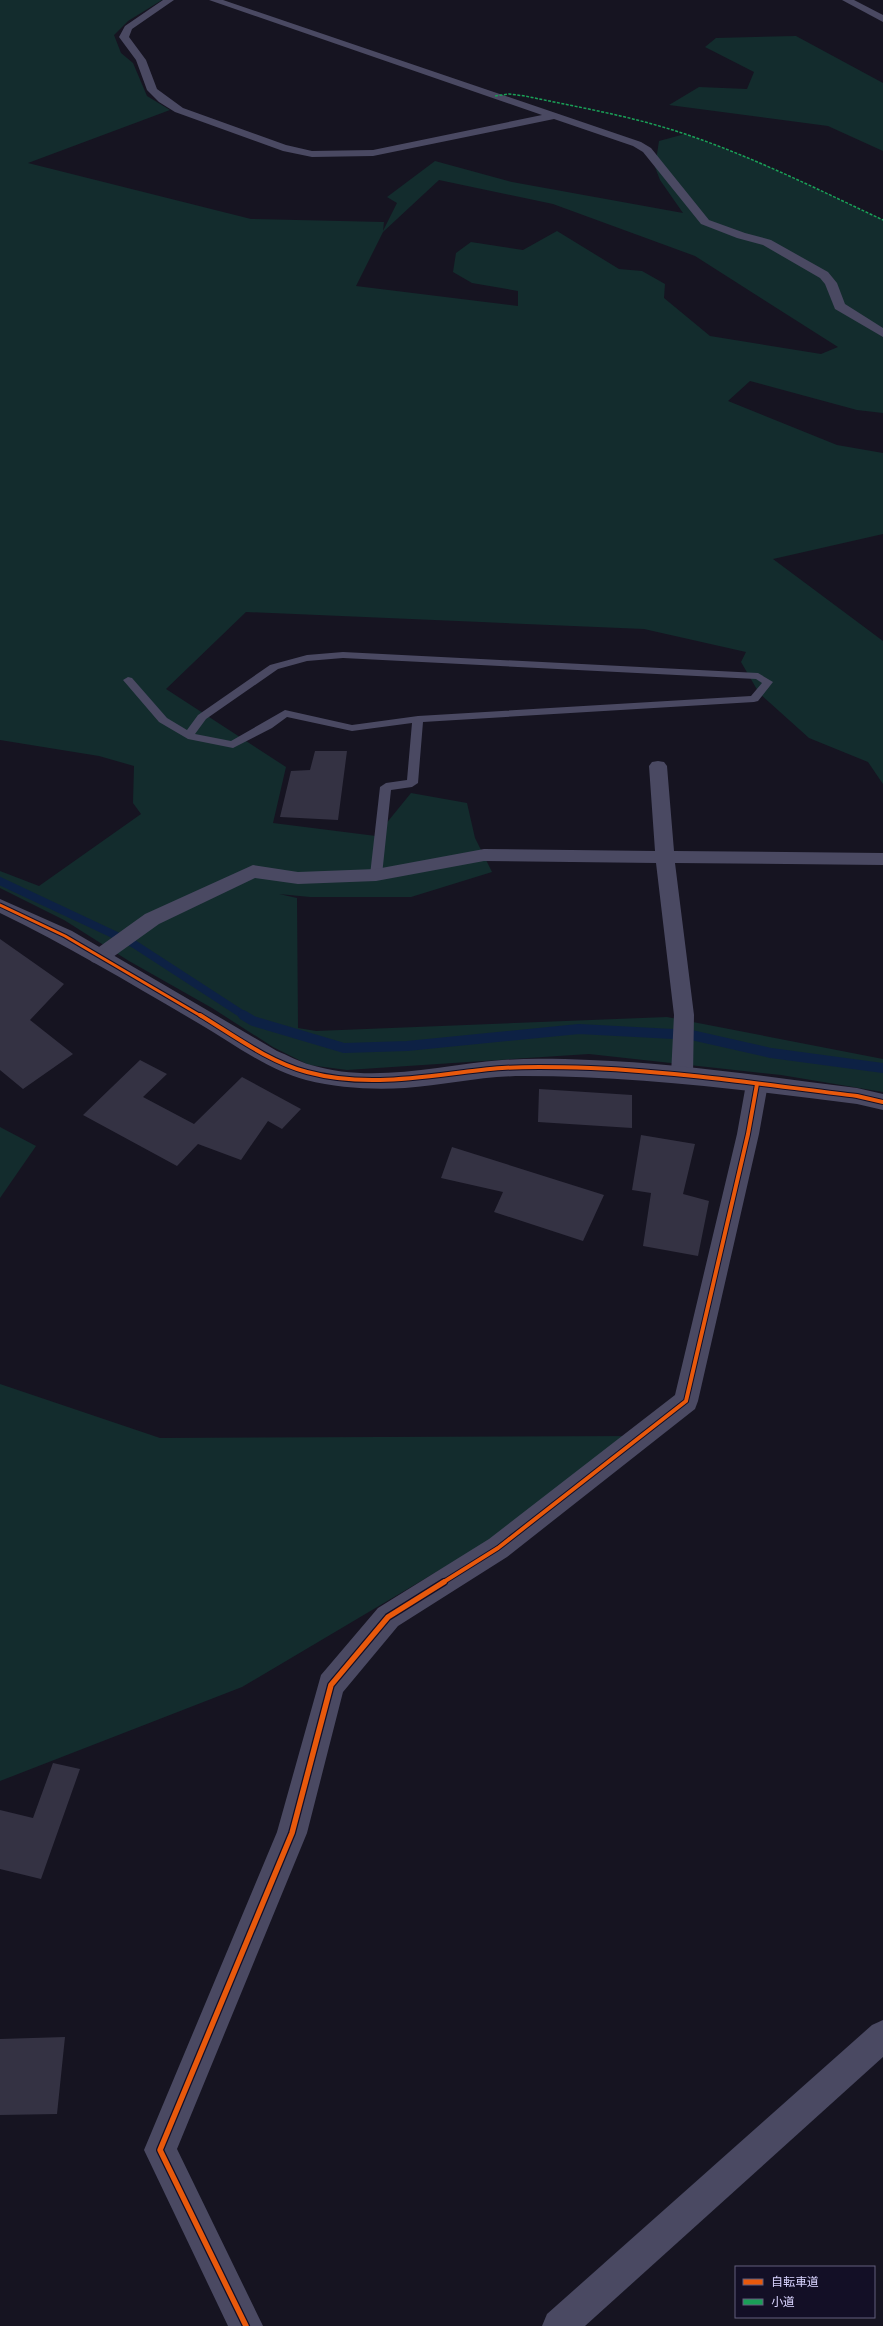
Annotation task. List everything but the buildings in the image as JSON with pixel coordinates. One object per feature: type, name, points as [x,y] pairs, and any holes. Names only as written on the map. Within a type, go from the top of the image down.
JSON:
[{"type":"street","points":[[169,0],[128,28],[124,37],[141,60],[152,90],[179,110],[283,148],[312,154],[373,153],[555,116]]},
{"type":"street","points":[[214,0],[616,136],[647,150],[705,222],[741,236],[767,242],[824,274],[831,283],[839,306],[883,333]]},
{"type":"street","points":[[847,0],[883,19]]},
{"type":"street","points":[[658,766],[665,856],[684,1015],[682,1075]]},
{"type":"street","points":[[99,956],[152,919],[253,871],[298,878],[376,875],[484,855],[883,859]]},
{"type":"street","points":[[0,905],[65,936],[270,1056],[306,1072],[342,1079],[374,1081],[407,1080],[503,1068],[590,1068],[682,1075],[857,1096],[883,1102]]},
{"type":"street","points":[[246,2326],[160,2150],[292,1833],[331,1685],[388,1617],[498,1548],[686,1401],[748,1134],[757,1084]]},
{"type":"street","points":[[559,2326],[883,2036]]},
{"type":"lane","points":[[128,680],[163,720],[188,736],[233,745],[268,726],[285,713],[352,728],[418,719],[754,698],[768,682],[758,676],[343,656],[307,658],[274,667],[202,718],[188,736]]},
{"type":"lane","points":[[376,875],[386,788],[412,783],[418,719]]},
{"type":"green space","points":[[0,0],[162,0],[128,21],[114,35],[121,53],[133,63],[147,96],[170,110],[28,163],[251,219],[384,222],[383,231],[397,203],[387,197],[435,161],[512,182],[683,213],[660,180],[655,167],[659,141],[685,134],[756,161],[883,220],[883,413],[857,410],[750,381],[728,401],[837,445],[883,453],[883,534],[773,559],[883,641],[883,784],[868,762],[809,738],[759,693],[741,662],[746,652],[644,629],[246,612],[166,689],[286,767],[273,823],[376,836],[411,793],[467,803],[475,838],[492,872],[411,897],[310,897],[279,894],[297,898],[298,1028],[316,1031],[667,1017],[883,1059],[883,1092],[781,1075],[589,1054],[347,1070],[309,1065],[273,1047],[212,1008],[129,961],[64,920],[0,888],[0,871],[39,886],[141,814],[133,803],[134,766],[99,756],[0,740]],"holes":[[[439,180],[553,204],[695,256],[838,347],[821,354],[710,336],[664,298],[665,284],[642,271],[619,269],[557,231],[523,250],[471,242],[456,253],[453,272],[472,283],[518,291],[518,306],[356,286],[383,232]]]},
{"type":"green space","points":[[796,36],[883,83],[883,151],[828,126],[669,105],[699,87],[747,89],[754,72],[705,47],[716,38]]},
{"type":"green space","points":[[0,1127],[36,1146],[0,1198]]},
{"type":"green space","points":[[0,1384],[160,1438],[641,1436],[556,1501],[242,1687],[0,1781]]},
{"type":"waterway","points":[[0,881],[134,944],[245,1016]]},
{"type":"waterway","points":[[243,1015],[253,1021],[344,1048],[407,1046],[579,1029],[692,1035],[771,1053],[883,1068]]},
{"type":"marked path","points":[[495,96],[502,94],[525,96],[664,127],[769,167],[883,220]]},
{"type":"cycle path","points":[[0,905],[65,936],[270,1056],[306,1072],[341,1079],[374,1081],[407,1080],[503,1068],[590,1068],[698,1076],[857,1096],[883,1102]]},
{"type":"cycle path","points":[[246,2326],[160,2150],[292,1833],[331,1685],[388,1617],[498,1548],[686,1401],[748,1134],[757,1084]]}]
